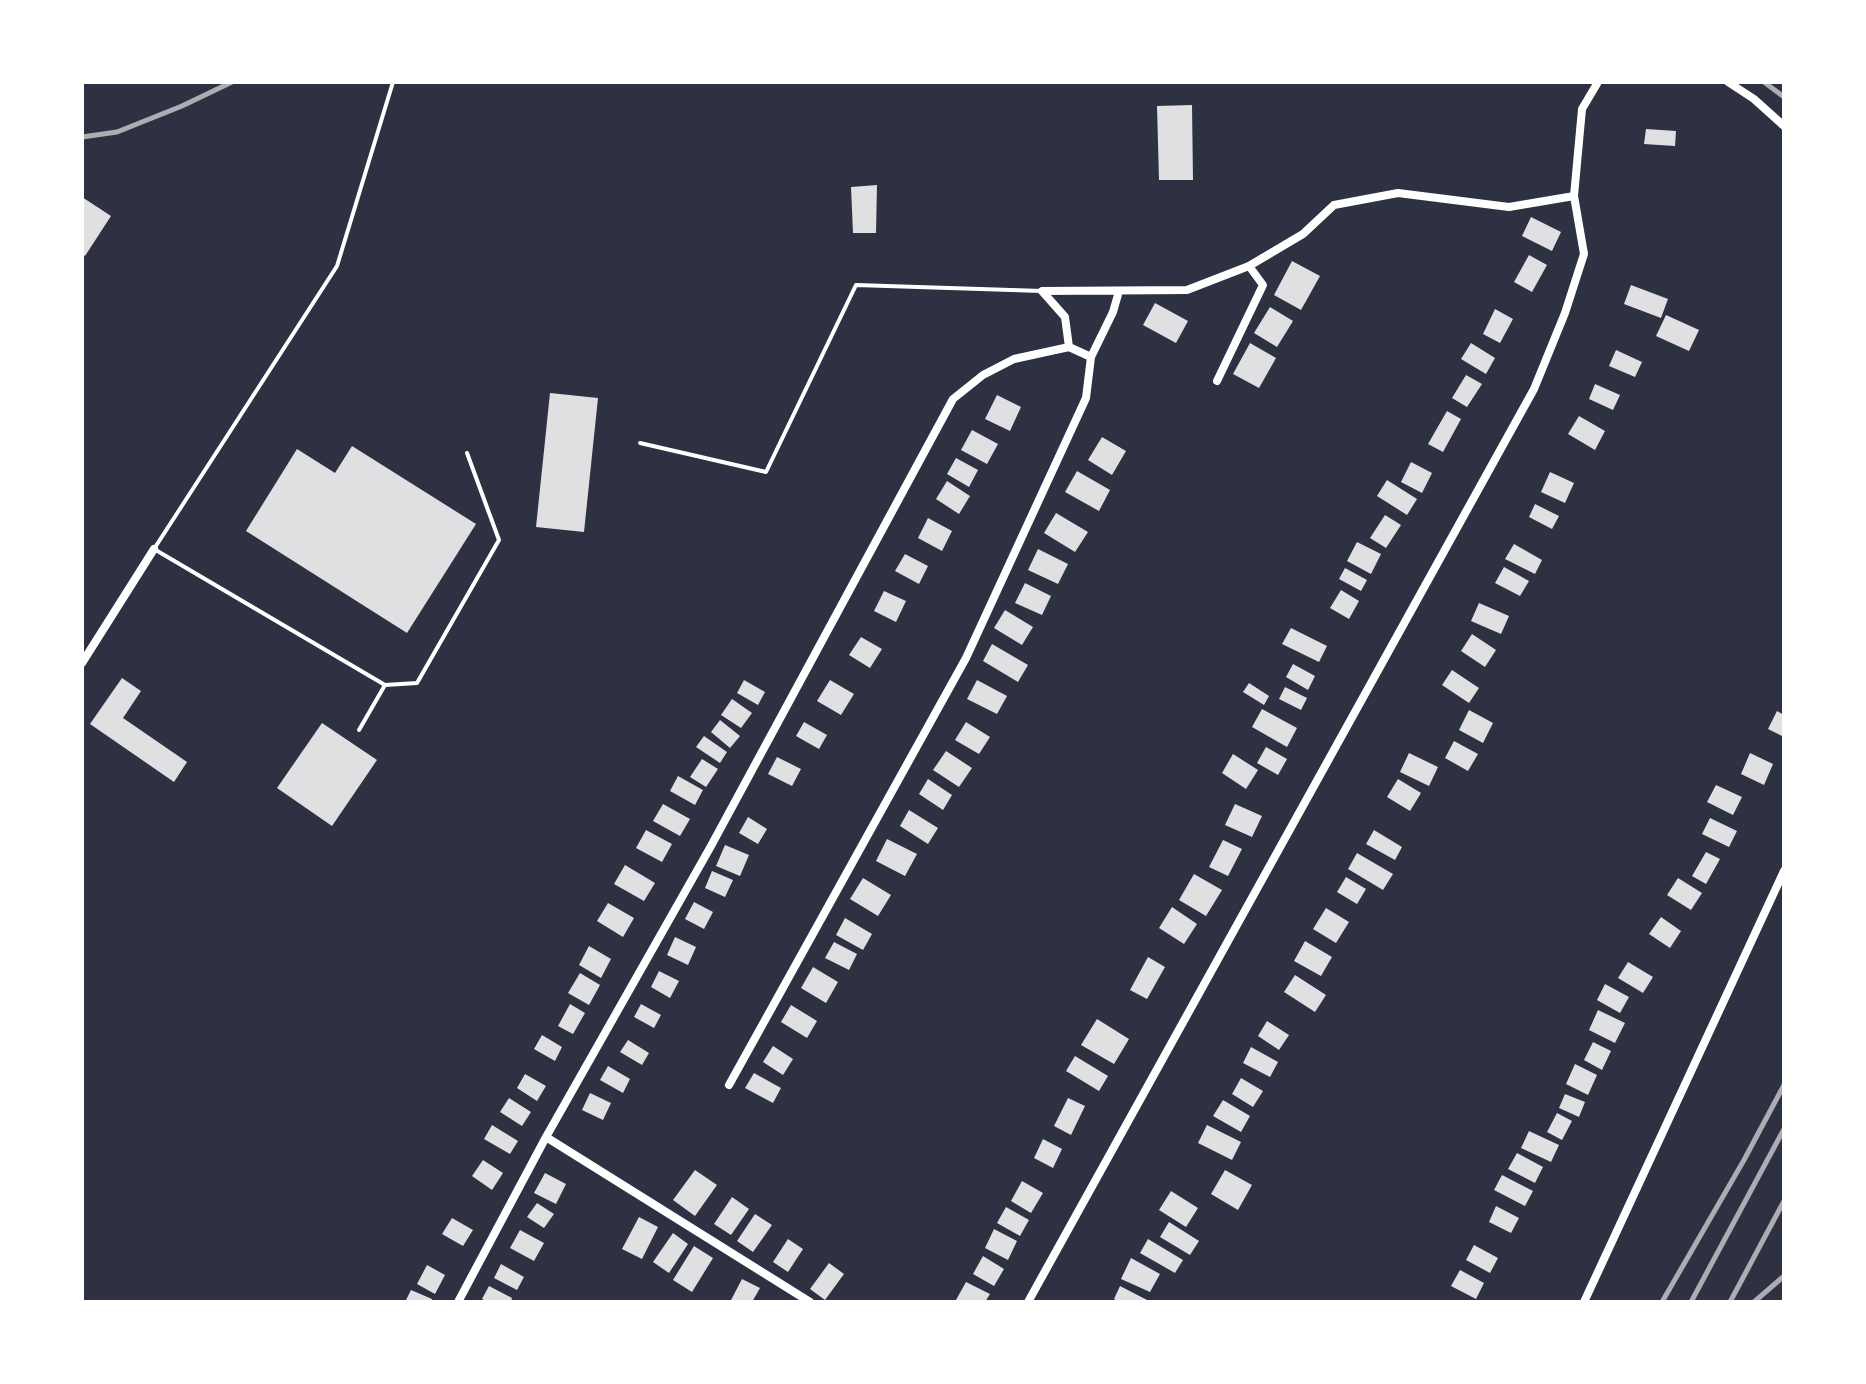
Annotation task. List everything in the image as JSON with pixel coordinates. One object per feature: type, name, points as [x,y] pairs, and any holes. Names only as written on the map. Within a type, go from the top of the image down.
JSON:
[{"type":"street","points":[[1028,1302],[1534,389],[1565,313],[1584,254],[1574,196],[1582,109],[1598,82]]},
{"type":"street","points":[[1728,82],[1754,99],[1784,126]]},
{"type":"street","points":[[1042,291],[1187,290],[1249,266],[1303,234],[1334,205],[1398,193],[1509,207],[1574,196]]},
{"type":"street","points":[[1217,381],[1263,285],[1249,266]]},
{"type":"street","points":[[1042,291],[1065,317],[1069,347]]},
{"type":"street","points":[[729,1085],[966,658],[1086,398],[1091,357],[1113,312],[1119,291]]},
{"type":"street","points":[[458,1302],[546,1137],[711,846],[953,399],[983,375],[1014,359],[1069,347],[1091,357]]},
{"type":"street","points":[[82,663],[154,549]]},
{"type":"street","points":[[1584,1302],[1784,871]]},
{"type":"street","points":[[546,1137],[810,1302]]},
{"type":"lane","points":[[393,82],[337,266],[154,549],[385,685],[417,683],[499,540],[467,453]]},
{"type":"lane","points":[[640,443],[766,472],[856,285],[1042,291]]},
{"type":"lane","points":[[359,730],[385,685]]},
{"type":"building","points":[[1192,105],[1193,180],[1159,180],[1157,106]]},
{"type":"building","points":[[1646,129],[1676,131],[1675,146],[1644,144]]},
{"type":"building","points":[[877,185],[876,233],[853,233],[851,187]]},
{"type":"building","points":[[82,197],[111,216],[85,256],[82,254]]},
{"type":"building","points":[[1531,217],[1561,232],[1552,251],[1522,236]]},
{"type":"building","points":[[1529,255],[1547,265],[1532,292],[1514,282]]},
{"type":"building","points":[[1292,261],[1320,276],[1301,310],[1274,295]]},
{"type":"building","points":[[1631,285],[1668,299],[1661,318],[1624,304]]},
{"type":"building","points":[[1155,303],[1188,321],[1176,343],[1143,325]]},
{"type":"building","points":[[1270,307],[1293,321],[1277,347],[1254,333]]},
{"type":"building","points":[[1495,309],[1513,319],[1500,343],[1483,334]]},
{"type":"building","points":[[1666,315],[1699,330],[1689,351],[1656,336]]},
{"type":"building","points":[[1250,343],[1276,358],[1259,388],[1233,374]]},
{"type":"building","points":[[1471,343],[1495,358],[1486,374],[1461,359]]},
{"type":"building","points":[[1616,350],[1642,362],[1635,377],[1609,366]]},
{"type":"building","points":[[1466,375],[1482,384],[1467,407],[1452,398]]},
{"type":"building","points":[[1595,384],[1620,395],[1613,410],[1589,399]]},
{"type":"building","points":[[550,393],[598,398],[584,532],[536,527]]},
{"type":"building","points":[[997,395],[1021,407],[1010,431],[985,419]]},
{"type":"building","points":[[1447,411],[1461,419],[1443,452],[1428,444]]},
{"type":"building","points":[[1579,416],[1605,431],[1595,450],[1568,434]]},
{"type":"building","points":[[972,430],[998,444],[987,464],[961,450]]},
{"type":"building","points":[[1102,437],[1126,451],[1112,475],[1088,460]]},
{"type":"building","points":[[352,446],[476,524],[407,633],[246,531],[297,449],[335,473]]},
{"type":"building","points":[[956,458],[978,470],[969,487],[947,474]]},
{"type":"building","points":[[1411,462],[1432,473],[1422,493],[1401,482]]},
{"type":"building","points":[[1077,471],[1110,490],[1099,511],[1065,492]]},
{"type":"building","points":[[1550,472],[1574,483],[1565,503],[1541,492]]},
{"type":"building","points":[[1387,480],[1417,499],[1407,515],[1377,496]]},
{"type":"building","points":[[947,481],[970,496],[959,514],[936,499]]},
{"type":"building","points":[[1535,504],[1559,516],[1552,529],[1529,517]]},
{"type":"building","points":[[1056,513],[1088,532],[1075,552],[1044,533]]},
{"type":"building","points":[[1385,515],[1401,525],[1386,548],[1370,538]]},
{"type":"building","points":[[928,518],[952,531],[942,551],[918,538]]},
{"type":"building","points":[[1357,542],[1381,554],[1371,574],[1347,561]]},
{"type":"building","points":[[1514,544],[1542,560],[1535,574],[1505,559]]},
{"type":"building","points":[[1038,549],[1068,564],[1058,584],[1028,570]]},
{"type":"building","points":[[905,554],[928,566],[919,584],[895,571]]},
{"type":"building","points":[[1504,567],[1529,581],[1520,596],[1495,583]]},
{"type":"building","points":[[1345,568],[1367,580],[1361,591],[1339,579]]},
{"type":"building","points":[[1025,583],[1051,596],[1042,615],[1015,603]]},
{"type":"building","points":[[1341,590],[1359,601],[1349,619],[1330,608]]},
{"type":"building","points":[[884,591],[906,601],[896,622],[874,611]]},
{"type":"building","points":[[1479,603],[1509,616],[1501,634],[1471,621]]},
{"type":"building","points":[[1005,610],[1033,627],[1022,645],[994,628]]},
{"type":"building","points":[[1291,628],[1327,646],[1319,662],[1282,644]]},
{"type":"building","points":[[1472,634],[1496,650],[1485,667],[1461,651]]},
{"type":"building","points":[[861,637],[882,649],[870,668],[849,655]]},
{"type":"building","points":[[992,644],[1028,665],[1018,682],[983,661]]},
{"type":"building","points":[[1293,664],[1315,676],[1308,690],[1286,677]]},
{"type":"building","points":[[1452,670],[1479,688],[1469,703],[1442,685]]},
{"type":"building","points":[[122,678],[141,691],[123,718],[187,762],[174,782],[90,724]]},
{"type":"building","points":[[744,680],[765,692],[758,705],[737,693]]},
{"type":"building","points":[[830,680],[854,694],[841,715],[817,701]]},
{"type":"building","points":[[977,680],[1007,696],[997,714],[967,699]]},
{"type":"building","points":[[1249,683],[1269,696],[1264,705],[1243,692]]},
{"type":"building","points":[[1285,687],[1307,698],[1301,710],[1279,699]]},
{"type":"building","points":[[732,699],[752,713],[741,728],[721,715]]},
{"type":"building","points":[[1262,709],[1297,728],[1287,747],[1252,727]]},
{"type":"building","points":[[1469,710],[1493,723],[1483,743],[1459,730]]},
{"type":"building","points":[[1777,711],[1784,715],[1784,737],[1768,729]]},
{"type":"building","points":[[720,720],[740,736],[730,748],[711,732]]},
{"type":"building","points":[[804,722],[827,735],[819,749],[796,736]]},
{"type":"building","points":[[966,722],[990,737],[979,754],[955,740]]},
{"type":"building","points":[[322,723],[377,760],[332,826],[277,788]]},
{"type":"building","points":[[704,736],[727,752],[720,763],[696,747]]},
{"type":"building","points":[[1454,741],[1478,754],[1468,771],[1445,758]]},
{"type":"building","points":[[1266,747],[1287,759],[1278,775],[1257,763]]},
{"type":"building","points":[[946,751],[972,768],[959,787],[933,770]]},
{"type":"building","points":[[1409,753],[1438,767],[1429,786],[1400,772]]},
{"type":"building","points":[[1750,753],[1773,764],[1764,785],[1741,774]]},
{"type":"building","points":[[1233,754],[1258,770],[1246,789],[1222,773]]},
{"type":"building","points":[[777,757],[801,769],[792,786],[768,774]]},
{"type":"building","points":[[702,759],[718,769],[706,787],[690,777]]},
{"type":"building","points":[[678,776],[703,790],[695,805],[670,791]]},
{"type":"building","points":[[928,779],[952,795],[943,810],[919,794]]},
{"type":"building","points":[[1398,779],[1421,793],[1410,811],[1387,797]]},
{"type":"building","points":[[1716,785],[1742,797],[1733,815],[1707,802]]},
{"type":"building","points":[[663,804],[690,819],[680,836],[653,821]]},
{"type":"building","points":[[1235,804],[1262,816],[1252,837],[1225,825]]},
{"type":"building","points":[[909,810],[938,828],[928,844],[900,826]]},
{"type":"building","points":[[748,817],[767,829],[758,844],[739,833]]},
{"type":"building","points":[[1710,818],[1737,831],[1729,847],[1702,834]]},
{"type":"building","points":[[646,830],[672,844],[662,862],[636,848]]},
{"type":"building","points":[[1374,830],[1402,847],[1395,860],[1366,844]]},
{"type":"building","points":[[887,839],[917,854],[905,876],[876,861]]},
{"type":"building","points":[[1223,840],[1242,849],[1228,876],[1209,867]]},
{"type":"building","points":[[725,845],[749,855],[740,876],[716,866]]},
{"type":"building","points":[[1706,852],[1720,859],[1706,884],[1692,876]]},
{"type":"building","points":[[1357,853],[1393,874],[1383,890],[1348,869]]},
{"type":"building","points":[[625,865],[655,883],[644,901],[614,884]]},
{"type":"building","points":[[712,871],[733,880],[725,897],[705,888]]},
{"type":"building","points":[[1194,874],[1222,890],[1206,916],[1179,900]]},
{"type":"building","points":[[1346,877],[1366,889],[1357,904],[1337,892]]},
{"type":"building","points":[[863,878],[891,895],[878,916],[850,899]]},
{"type":"building","points":[[1678,878],[1702,893],[1691,910],[1667,895]]},
{"type":"building","points":[[694,902],[713,912],[704,929],[685,919]]},
{"type":"building","points":[[608,903],[634,918],[623,937],[597,921]]},
{"type":"building","points":[[1172,907],[1197,924],[1184,944],[1159,928]]},
{"type":"building","points":[[1326,908],[1349,922],[1336,943],[1313,929]]},
{"type":"building","points":[[1661,917],[1681,931],[1670,948],[1649,934]]},
{"type":"building","points":[[845,918],[872,934],[863,950],[836,935]]},
{"type":"building","points":[[675,937],[696,947],[688,965],[667,955]]},
{"type":"building","points":[[1305,941],[1332,957],[1321,976],[1294,961]]},
{"type":"building","points":[[834,942],[857,954],[849,970],[825,958]]},
{"type":"building","points":[[589,946],[611,959],[601,978],[579,965]]},
{"type":"building","points":[[1148,957],[1165,967],[1147,999],[1130,990]]},
{"type":"building","points":[[1628,962],[1653,977],[1643,993],[1618,978]]},
{"type":"building","points":[[813,967],[838,982],[826,1003],[801,988]]},
{"type":"building","points":[[659,971],[679,981],[670,998],[651,987]]},
{"type":"building","points":[[580,973],[600,985],[589,1005],[568,993]]},
{"type":"building","points":[[1295,975],[1326,995],[1315,1012],[1284,992]]},
{"type":"building","points":[[1605,984],[1629,997],[1620,1013],[1597,1000]]},
{"type":"building","points":[[570,1004],[585,1013],[573,1034],[558,1026]]},
{"type":"building","points":[[641,1004],[661,1015],[654,1028],[634,1017]]},
{"type":"building","points":[[791,1005],[817,1021],[807,1038],[781,1022]]},
{"type":"building","points":[[1598,1010],[1625,1023],[1615,1043],[1589,1030]]},
{"type":"building","points":[[1097,1019],[1129,1039],[1114,1064],[1081,1045]]},
{"type":"building","points":[[1267,1021],[1289,1035],[1279,1050],[1258,1036]]},
{"type":"building","points":[[542,1035],[562,1047],[555,1061],[534,1049]]},
{"type":"building","points":[[628,1040],[649,1053],[642,1065],[620,1052]]},
{"type":"building","points":[[1593,1042],[1611,1051],[1602,1070],[1584,1060]]},
{"type":"building","points":[[773,1046],[793,1059],[783,1075],[763,1062]]},
{"type":"building","points":[[1251,1047],[1278,1062],[1270,1077],[1243,1063]]},
{"type":"building","points":[[1075,1056],[1108,1076],[1099,1091],[1066,1071]]},
{"type":"building","points":[[1575,1064],[1597,1075],[1588,1095],[1566,1084]]},
{"type":"building","points":[[608,1066],[630,1079],[623,1093],[600,1080]]},
{"type":"building","points":[[754,1073],[781,1088],[773,1103],[745,1088]]},
{"type":"building","points":[[525,1074],[546,1086],[537,1101],[517,1088]]},
{"type":"building","points":[[1241,1078],[1263,1091],[1253,1107],[1232,1094]]},
{"type":"building","points":[[590,1093],[611,1103],[603,1120],[582,1110]]},
{"type":"building","points":[[1565,1094],[1585,1102],[1579,1117],[1559,1108]]},
{"type":"building","points":[[509,1098],[531,1112],[522,1126],[500,1112]]},
{"type":"building","points":[[1068,1098],[1085,1106],[1071,1135],[1054,1126]]},
{"type":"building","points":[[1223,1100],[1250,1116],[1241,1132],[1213,1116]]},
{"type":"building","points":[[1557,1113],[1572,1121],[1562,1140],[1547,1132]]},
{"type":"building","points":[[492,1125],[518,1141],[510,1154],[484,1139]]},
{"type":"building","points":[[1207,1125],[1241,1142],[1232,1160],[1198,1143]]},
{"type":"building","points":[[1529,1131],[1559,1145],[1551,1162],[1521,1148]]},
{"type":"building","points":[[1043,1139],[1062,1149],[1053,1168],[1034,1158]]},
{"type":"building","points":[[1517,1153],[1543,1167],[1535,1183],[1508,1169]]},
{"type":"building","points":[[483,1160],[503,1173],[492,1190],[472,1176]]},
{"type":"building","points":[[695,1170],[717,1185],[695,1216],[673,1200]]},
{"type":"building","points":[[1225,1170],[1252,1185],[1238,1210],[1211,1194]]},
{"type":"building","points":[[545,1173],[566,1184],[556,1204],[534,1193]]},
{"type":"building","points":[[1502,1175],[1533,1191],[1525,1206],[1494,1190]]},
{"type":"building","points":[[1022,1181],[1043,1193],[1031,1213],[1011,1201]]},
{"type":"building","points":[[1171,1191],[1198,1208],[1186,1227],[1159,1210]]},
{"type":"building","points":[[732,1197],[749,1209],[731,1235],[714,1224]]},
{"type":"building","points":[[537,1203],[554,1214],[544,1228],[527,1217]]},
{"type":"building","points":[[1496,1206],[1519,1218],[1511,1233],[1489,1222]]},
{"type":"building","points":[[1006,1207],[1029,1220],[1020,1236],[997,1223]]},
{"type":"building","points":[[755,1214],[772,1225],[753,1252],[737,1241]]},
{"type":"building","points":[[639,1217],[658,1227],[642,1259],[622,1249]]},
{"type":"building","points":[[452,1218],[473,1230],[463,1246],[442,1234]]},
{"type":"building","points":[[1169,1222],[1199,1241],[1190,1255],[1160,1237]]},
{"type":"building","points":[[994,1229],[1017,1241],[1008,1260],[985,1248]]},
{"type":"building","points":[[520,1230],[544,1243],[534,1261],[510,1248]]},
{"type":"building","points":[[673,1233],[688,1244],[669,1273],[653,1262]]},
{"type":"building","points":[[788,1239],[803,1249],[788,1272],[773,1262]]},
{"type":"building","points":[[1148,1239],[1183,1260],[1175,1273],[1140,1253]]},
{"type":"building","points":[[1474,1245],[1498,1258],[1490,1273],[1466,1260]]},
{"type":"building","points":[[694,1246],[713,1258],[692,1292],[673,1280]]},
{"type":"building","points":[[983,1256],[1004,1269],[994,1286],[973,1274]]},
{"type":"building","points":[[1131,1258],[1160,1274],[1150,1292],[1121,1279]]},
{"type":"building","points":[[829,1263],[844,1274],[825,1300],[810,1289]]},
{"type":"building","points":[[501,1264],[524,1277],[517,1290],[494,1278]]},
{"type":"building","points":[[427,1265],[445,1275],[435,1294],[417,1284]]},
{"type":"building","points":[[1460,1270],[1484,1283],[1476,1299],[1451,1286]]},
{"type":"building","points":[[742,1279],[760,1288],[752,1302],[730,1302]]},
{"type":"building","points":[[966,1282],[990,1294],[985,1302],[956,1300]]},
{"type":"building","points":[[489,1286],[512,1298],[511,1302],[482,1299]]},
{"type":"building","points":[[1120,1286],[1151,1302],[1119,1302],[1114,1299]]},
{"type":"building","points":[[411,1290],[432,1299],[431,1302],[405,1302]]},
{"type":"railway","points":[[82,137],[117,132],[232,82]]},
{"type":"railway","points":[[1764,82],[1784,97]]},
{"type":"railway","points":[[1662,1302],[1784,1085]]},
{"type":"railway","points":[[1691,1302],[1784,1129]]},
{"type":"railway","points":[[1730,1302],[1784,1201]]},
{"type":"railway","points":[[1754,1302],[1784,1276]]}]
